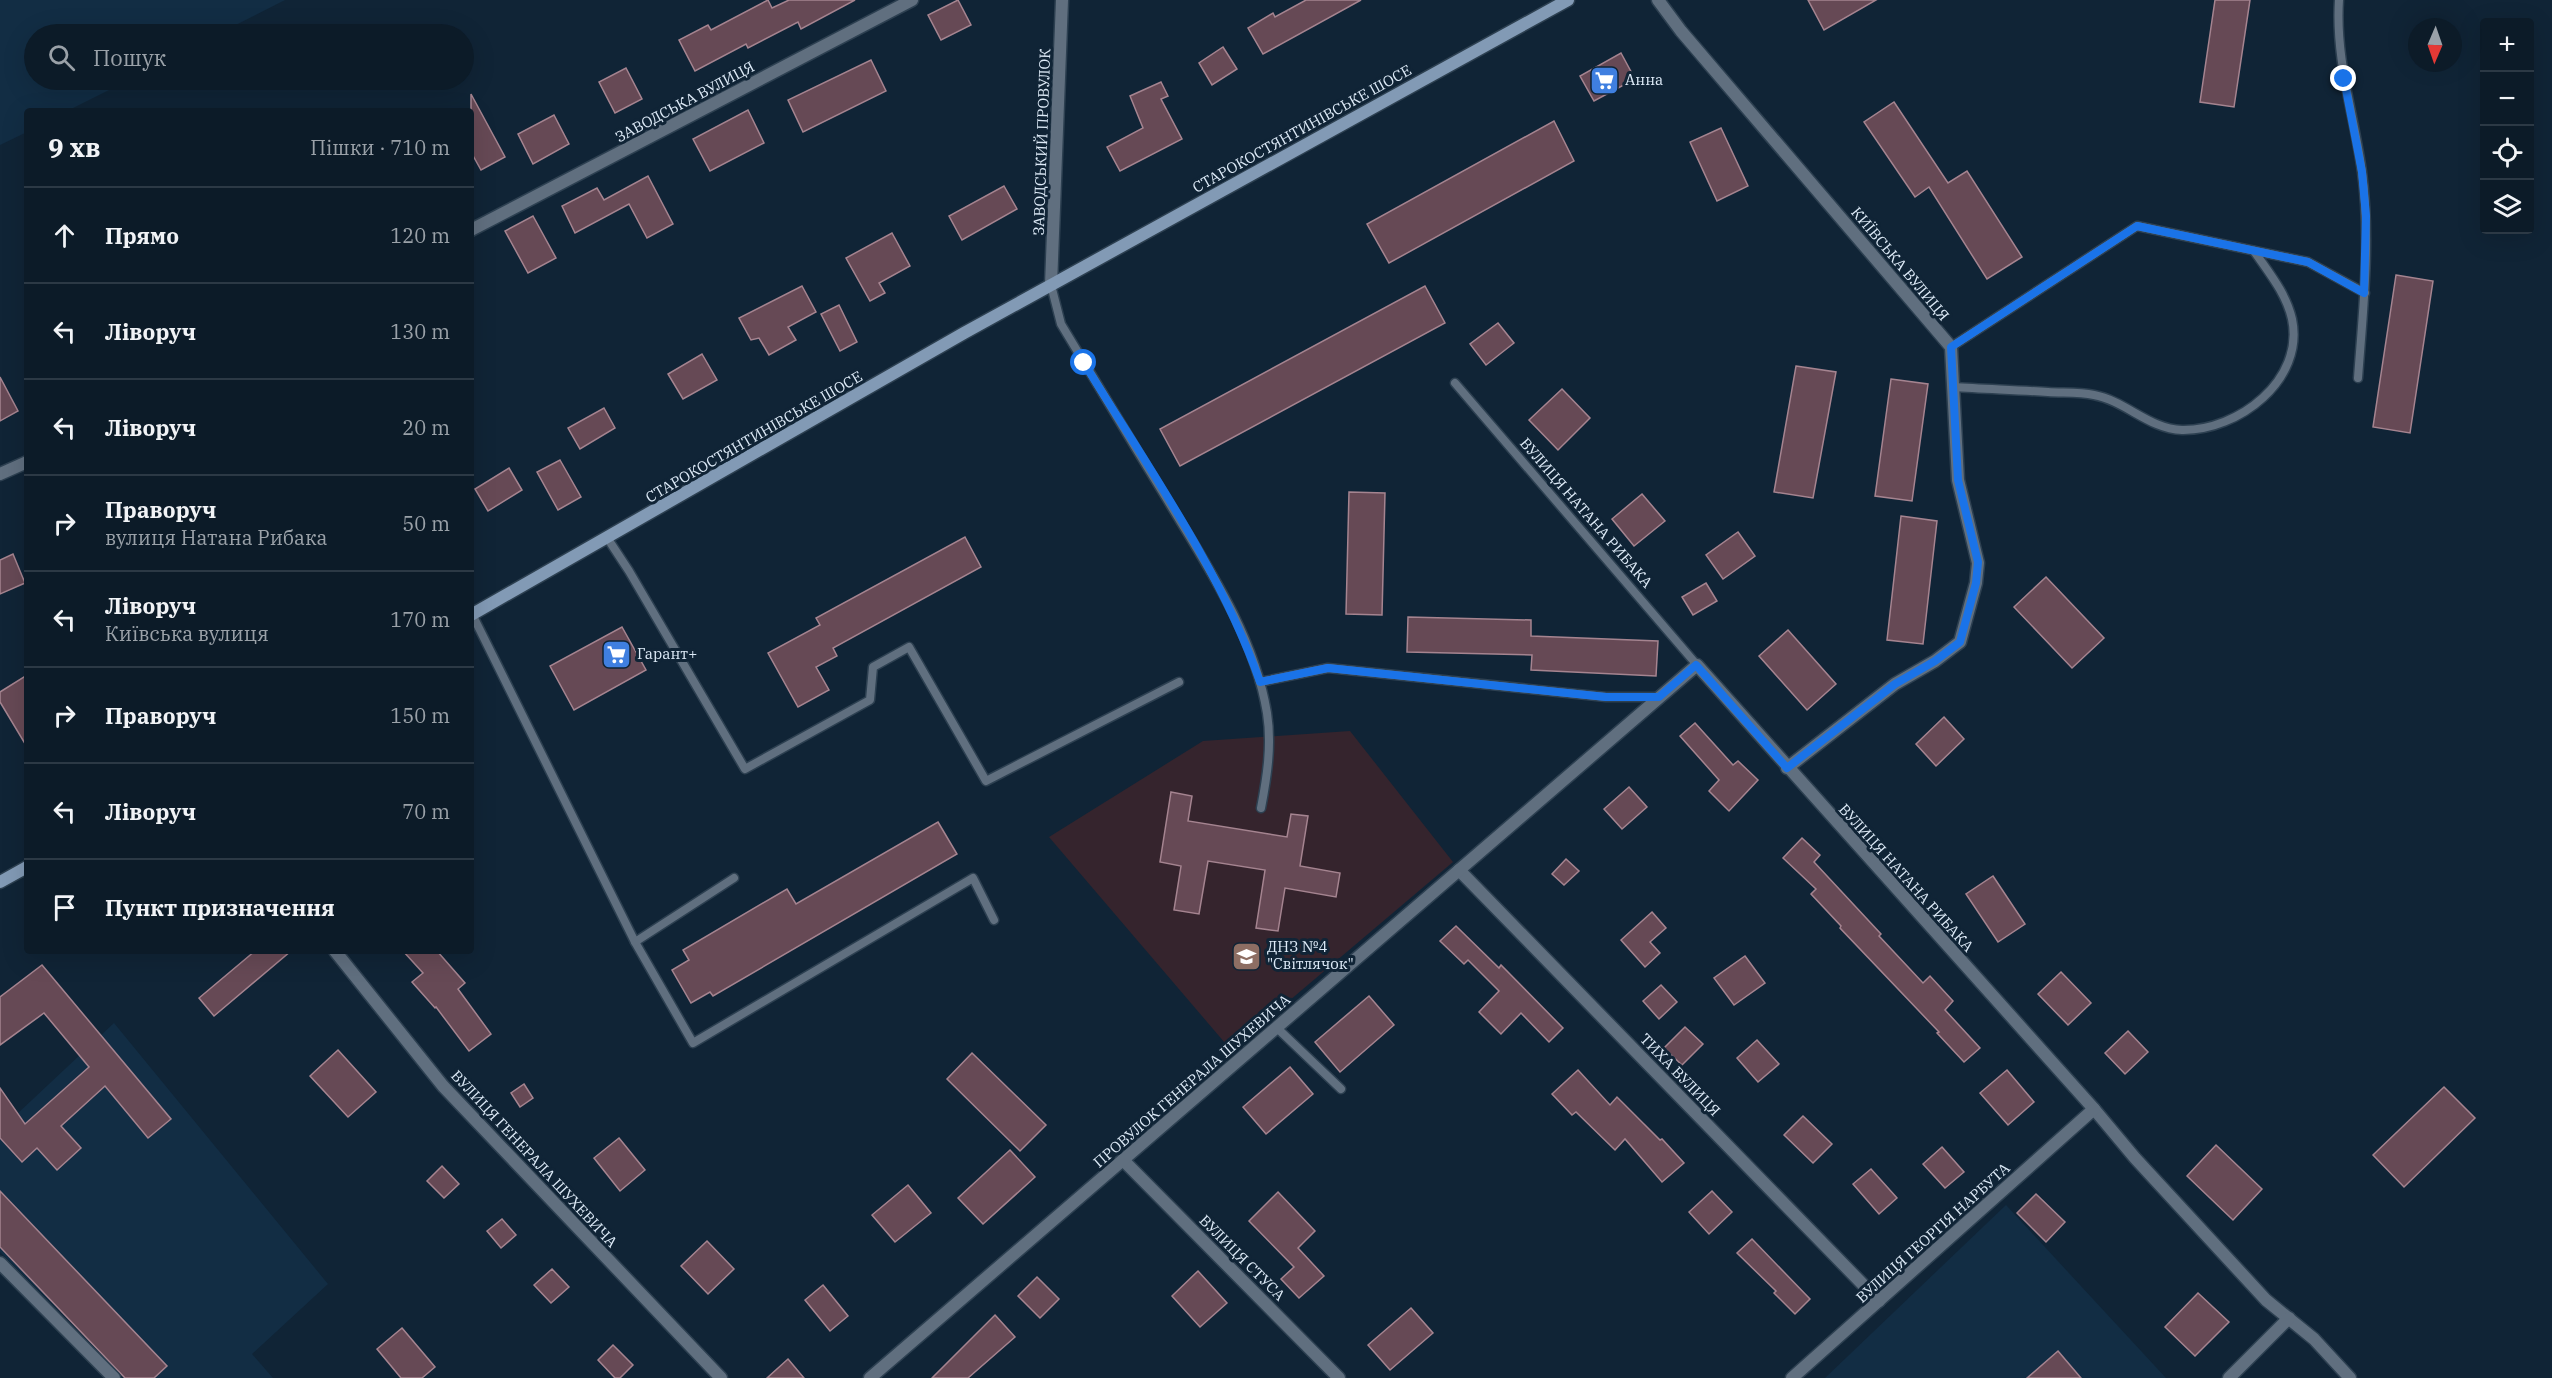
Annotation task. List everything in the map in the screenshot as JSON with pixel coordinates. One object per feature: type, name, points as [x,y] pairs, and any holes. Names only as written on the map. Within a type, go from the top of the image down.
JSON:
[{"type":"main road","name":"СТАРОКОСТЯНТИНІВСЬКЕ ШОСЕ","points":[[474,614],[964,333],[1568,0]]},
{"type":"main road","points":[[0,882],[24,869]]},
{"type":"street","name":"ЗАВОДСЬКА ВУЛИЦЯ","points":[[474,228],[912,0]]},
{"type":"street","name":"ЗАВОДСЬКИЙ ПРОВУЛОК","points":[[1052,285],[1062,0]]},
{"type":"street","name":"КИЇВСЬКА ВУЛИЦЯ","points":[[1658,0],[1681,31],[1951,347]]},
{"type":"street","points":[[1787,768],[1895,684],[1935,661],[1960,642],[1976,583],[1978,562],[1958,480],[1951,347]]},
{"type":"street","points":[[0,474],[24,463]]},
{"type":"street","name":"ПРОВУЛОК ГЕНЕРАЛА ШУХЕВИЧА","points":[[870,1378],[1696,665]]},
{"type":"street","name":"ВУЛИЦЯ НАТАНА РИБАКА","points":[[1696,665],[2094,1109],[2135,1158],[2266,1300],[2314,1339],[2350,1378]]},
{"type":"street","name":"ТИХА ВУЛИЦЯ","points":[[1459,870],[1878,1301]]},
{"type":"street","name":"ВУЛИЦЯ ГЕНЕРАЛА ШУХЕВИЧА","points":[[337,954],[443,1086],[722,1378]]},
{"type":"street","name":"ВУЛИЦЯ ГЕОРГІЯ НАРБУТА","points":[[1792,1378],[2094,1109]]},
{"type":"street","name":"ВУЛИЦЯ СТУСА","points":[[1123,1160],[1340,1378]]},
{"type":"street","points":[[0,1263],[114,1378]]},
{"type":"street","points":[[2229,1378],[2289,1318]]},
{"type":"lane","points":[[2339,0],[2337,33],[2363,183],[2366,216],[2364,293],[2358,378]]},
{"type":"lane","points":[[1951,347],[2137,226],[2308,262],[2364,293]]},
{"type":"lane","points":[[1953,387],[2093,395],[2119,402],[2155,424],[2182,430],[2218,424],[2248,410],[2273,389],[2287,366],[2293,342],[2292,320],[2283,293],[2254,251]]},
{"type":"lane","points":[[1052,285],[1061,324],[1227,601],[1247,645],[1260,682],[1267,715],[1268,767],[1261,808]]},
{"type":"lane","name":"ВУЛИЦЯ НАТАНА РИБАКА","points":[[1455,383],[1696,665]]},
{"type":"lane","points":[[608,538],[745,769],[870,700],[873,667],[909,647],[986,781],[1179,682]]},
{"type":"lane","points":[[474,619],[635,942],[693,1043],[973,878],[994,920]]},
{"type":"lane","points":[[1260,682],[1328,668],[1606,697],[1659,697]]},
{"type":"lane","points":[[635,942],[734,878]]},
{"type":"lane","points":[[1276,1027],[1341,1089]]},
{"type":"shaded area","points":[[0,0],[285,0],[238,24],[24,24],[24,90],[109,90],[73,108],[24,108],[24,133],[0,145]]},
{"type":"shaded area","name":"ДНЗ №4 \"Світлячок\"","points":[[1350,731],[1453,862],[1231,1050],[1049,837],[1203,741]]},
{"type":"shaded area","points":[[114,1023],[328,1284],[252,1354],[273,1378],[127,1378],[0,1252],[0,1130]]},
{"type":"shaded area","points":[[2006,1205],[2166,1378],[1825,1378]]},
{"type":"building","points":[[768,0],[772,8],[789,0],[855,0],[801,29],[798,22],[748,48],[746,44],[695,71],[679,40],[708,25],[711,30]]},
{"type":"building","points":[[958,0],[971,25],[941,40],[928,15]]},
{"type":"building","points":[[1306,0],[1361,0],[1263,54],[1248,28],[1273,13],[1275,17]]},
{"type":"building","points":[[1808,0],[1876,0],[1824,30]]},
{"type":"building","points":[[2215,0],[2250,0],[2234,107],[2200,102]]},
{"type":"building","points":[[1223,47],[1237,69],[1212,85],[1199,63]]},
{"type":"building","points":[[1621,53],[1635,79],[1594,101],[1580,76]]},
{"type":"building","points":[[871,60],[886,91],[803,132],[788,100]]},
{"type":"building","points":[[626,68],[642,99],[615,113],[599,82]]},
{"type":"building","points":[[1161,82],[1168,96],[1161,99],[1182,139],[1120,171],[1107,147],[1143,128],[1130,96]]},
{"type":"building","points":[[471,94],[505,157],[481,170],[474,157],[474,108],[471,108]]},
{"type":"building","points":[[1894,102],[1948,183],[1967,171],[2022,257],[1987,279],[1929,187],[1915,197],[1864,122]]},
{"type":"building","points":[[748,110],[764,143],[710,171],[693,139]]},
{"type":"building","points":[[554,115],[569,144],[533,164],[518,134]]},
{"type":"building","points":[[1554,121],[1574,161],[1389,263],[1367,224]]},
{"type":"building","points":[[1721,128],[1748,186],[1717,201],[1690,142]]},
{"type":"building","points":[[648,176],[673,224],[647,238],[629,204],[575,233],[562,206],[597,188],[604,200]]},
{"type":"building","points":[[1004,186],[1017,209],[962,240],[949,216]]},
{"type":"building","points":[[533,216],[556,258],[528,273],[505,231]]},
{"type":"building","points":[[892,233],[910,266],[879,283],[885,293],[870,301],[846,258]]},
{"type":"building","points":[[2396,275],[2433,281],[2410,433],[2373,427]]},
{"type":"building","points":[[802,286],[816,312],[788,327],[796,340],[769,355],[759,338],[751,340],[739,318]]},
{"type":"building","points":[[1425,286],[1445,323],[1180,466],[1160,429]]},
{"type":"building","points":[[839,305],[857,342],[840,351],[821,314]]},
{"type":"building","points":[[1498,323],[1514,343],[1486,365],[1470,344]]},
{"type":"building","points":[[702,354],[717,380],[683,399],[668,374]]},
{"type":"building","points":[[1796,366],[1836,372],[1813,498],[1774,492]]},
{"type":"building","points":[[0,377],[18,411],[0,421]]},
{"type":"building","points":[[1891,379],[1928,384],[1912,501],[1875,496]]},
{"type":"building","points":[[1562,389],[1590,418],[1558,450],[1529,420]]},
{"type":"building","points":[[604,408],[615,428],[580,449],[568,428]]},
{"type":"building","points":[[560,460],[581,497],[558,510],[537,472]]},
{"type":"building","points":[[509,468],[522,490],[488,511],[475,489]]},
{"type":"building","points":[[1349,492],[1385,493],[1382,615],[1346,614]]},
{"type":"building","points":[[1642,494],[1665,521],[1634,546],[1612,519]]},
{"type":"building","points":[[1901,516],[1937,521],[1923,644],[1887,640]]},
{"type":"building","points":[[1738,532],[1755,556],[1723,579],[1706,555]]},
{"type":"building","points":[[965,537],[981,567],[833,648],[837,656],[816,667],[829,690],[798,707],[768,653],[820,625],[816,618]]},
{"type":"building","points":[[13,554],[24,583],[0,594],[0,560]]},
{"type":"building","points":[[2046,577],[2104,638],[2072,668],[2014,607]]},
{"type":"building","points":[[1706,583],[1717,601],[1693,615],[1682,597]]},
{"type":"building","points":[[1408,617],[1531,620],[1531,636],[1658,641],[1656,676],[1531,670],[1532,655],[1407,652]]},
{"type":"building","points":[[622,627],[646,670],[574,710],[550,666]]},
{"type":"building","points":[[1788,630],[1836,684],[1807,710],[1759,656]]},
{"type":"building","points":[[24,677],[24,742],[0,702],[0,692]]},
{"type":"building","points":[[1944,717],[1964,739],[1936,766],[1916,744]]},
{"type":"building","points":[[1695,723],[1733,765],[1738,761],[1758,780],[1729,811],[1709,791],[1719,780],[1680,736]]},
{"type":"building","points":[[1629,787],[1647,807],[1622,829],[1604,809]]},
{"type":"building","points":[[1171,792],[1192,796],[1188,821],[1287,837],[1291,814],[1308,816],[1300,866],[1340,873],[1336,897],[1285,888],[1278,931],[1256,928],[1265,870],[1208,861],[1199,914],[1174,910],[1181,866],[1160,862]]},
{"type":"building","points":[[938,822],[957,854],[713,996],[710,992],[691,1003],[672,970],[689,960],[683,950],[787,889],[796,904]]},
{"type":"building","points":[[1802,838],[1820,855],[1814,862],[1881,934],[1879,936],[1923,983],[1930,976],[1953,1001],[1945,1010],[1980,1048],[1964,1062],[1937,1033],[1939,1032],[1840,928],[1841,926],[1811,894],[1816,889],[1783,858]]},
{"type":"building","points":[[1566,859],[1579,871],[1564,885],[1552,874]]},
{"type":"building","points":[[1993,876],[2025,924],[1998,942],[1966,894]]},
{"type":"building","points":[[1652,912],[1666,928],[1650,942],[1660,953],[1645,967],[1621,940]]},
{"type":"building","points":[[1456,926],[1499,968],[1501,965],[1563,1028],[1549,1042],[1521,1013],[1501,1034],[1479,1012],[1499,991],[1468,960],[1464,964],[1440,941]]},
{"type":"building","points":[[251,954],[287,954],[214,1016],[199,998]]},
{"type":"building","points":[[406,954],[440,954],[465,983],[458,989],[491,1034],[469,1051],[436,1007],[412,982],[423,973]]},
{"type":"building","points":[[1745,956],[1765,983],[1734,1005],[1714,978]]},
{"type":"building","points":[[42,965],[171,1119],[148,1138],[105,1086],[61,1126],[81,1148],[57,1170],[37,1148],[22,1162],[0,1138],[0,1088],[25,1124],[89,1067],[44,1013],[0,1045],[0,997]]},
{"type":"building","points":[[2061,972],[2091,1003],[2068,1025],[2038,994]]},
{"type":"building","points":[[1661,985],[1677,1002],[1659,1019],[1643,1001]]},
{"type":"building","points":[[1369,996],[1394,1025],[1340,1072],[1315,1042]]},
{"type":"building","points":[[1685,1027],[1703,1044],[1682,1065],[1664,1048]]},
{"type":"building","points":[[2128,1031],[2148,1052],[2125,1074],[2105,1053]]},
{"type":"building","points":[[1757,1040],[1779,1064],[1758,1082],[1737,1058]]},
{"type":"building","points":[[338,1050],[376,1092],[348,1117],[310,1076]]},
{"type":"building","points":[[972,1053],[1046,1125],[1020,1151],[947,1079]]},
{"type":"building","points":[[1290,1067],[1313,1094],[1266,1134],[1243,1107]]},
{"type":"building","points":[[1578,1070],[1610,1105],[1617,1097],[1684,1163],[1662,1182],[1625,1139],[1615,1150],[1576,1112],[1572,1115],[1552,1094]]},
{"type":"building","points":[[2007,1070],[2034,1102],[2008,1125],[1980,1093]]},
{"type":"building","points":[[524,1084],[533,1098],[520,1107],[511,1093]]},
{"type":"building","points":[[2444,1087],[2475,1118],[2404,1187],[2373,1155]]},
{"type":"building","points":[[1803,1116],[1832,1144],[1813,1163],[1784,1135]]},
{"type":"building","points":[[619,1138],[645,1170],[620,1191],[594,1158]]},
{"type":"building","points":[[2216,1145],[2262,1189],[2233,1220],[2187,1176]]},
{"type":"building","points":[[1942,1147],[1964,1172],[1945,1188],[1923,1164]]},
{"type":"building","points":[[1010,1150],[1035,1177],[983,1224],[958,1198]]},
{"type":"building","points":[[442,1166],[459,1184],[444,1198],[427,1181]]},
{"type":"building","points":[[1871,1169],[1897,1198],[1879,1214],[1853,1184]]},
{"type":"building","points":[[908,1185],[931,1213],[895,1242],[872,1215]]},
{"type":"building","points":[[0,1191],[167,1366],[154,1378],[125,1378],[0,1247]]},
{"type":"building","points":[[1712,1191],[1732,1212],[1709,1234],[1689,1212]]},
{"type":"building","points":[[1278,1192],[1315,1231],[1298,1248],[1324,1276],[1299,1298],[1281,1279],[1294,1267],[1249,1221]]},
{"type":"building","points":[[2036,1194],[2065,1222],[2046,1242],[2017,1213]]},
{"type":"building","points":[[502,1219],[516,1235],[501,1248],[487,1231]]},
{"type":"building","points":[[1752,1239],[1810,1299],[1795,1314],[1774,1293],[1776,1291],[1737,1253]]},
{"type":"building","points":[[707,1241],[734,1269],[708,1294],[681,1266]]},
{"type":"building","points":[[552,1269],[569,1287],[551,1303],[534,1285]]},
{"type":"building","points":[[1198,1271],[1227,1303],[1200,1327],[1172,1296]]},
{"type":"building","points":[[1037,1277],[1059,1299],[1040,1318],[1018,1296]]},
{"type":"building","points":[[823,1285],[848,1316],[830,1331],[805,1300]]},
{"type":"building","points":[[2198,1293],[2229,1322],[2195,1356],[2165,1327]]},
{"type":"building","points":[[1411,1308],[1433,1333],[1390,1370],[1368,1345]]},
{"type":"building","points":[[995,1315],[1015,1337],[968,1378],[932,1378]]},
{"type":"building","points":[[402,1328],[435,1367],[422,1378],[401,1378],[377,1349]]},
{"type":"building","points":[[613,1345],[633,1365],[620,1378],[615,1378],[598,1360]]},
{"type":"building","points":[[2058,1351],[2081,1378],[2027,1378]]},
{"type":"building","points":[[788,1359],[804,1378],[767,1378]]},
{"type":"place","name":"Анна","points":[[1604,80]]},
{"type":"place","name":"Гарант+","points":[[616,654]]},
{"type":"place","name":"ДНЗ №4 \"Світлячок\"","points":[[1246,956]]},
{"type":"route","points":[[1084,363],[1227,601],[1247,645],[1260,682],[1328,668],[1606,697],[1659,697],[1696,665],[1787,768],[1895,684],[1935,661],[1960,642],[1976,583],[1978,562],[1958,480],[1951,347],[2137,226],[2308,262],[2364,293],[2366,216],[2362,172],[2344,79]]}]
